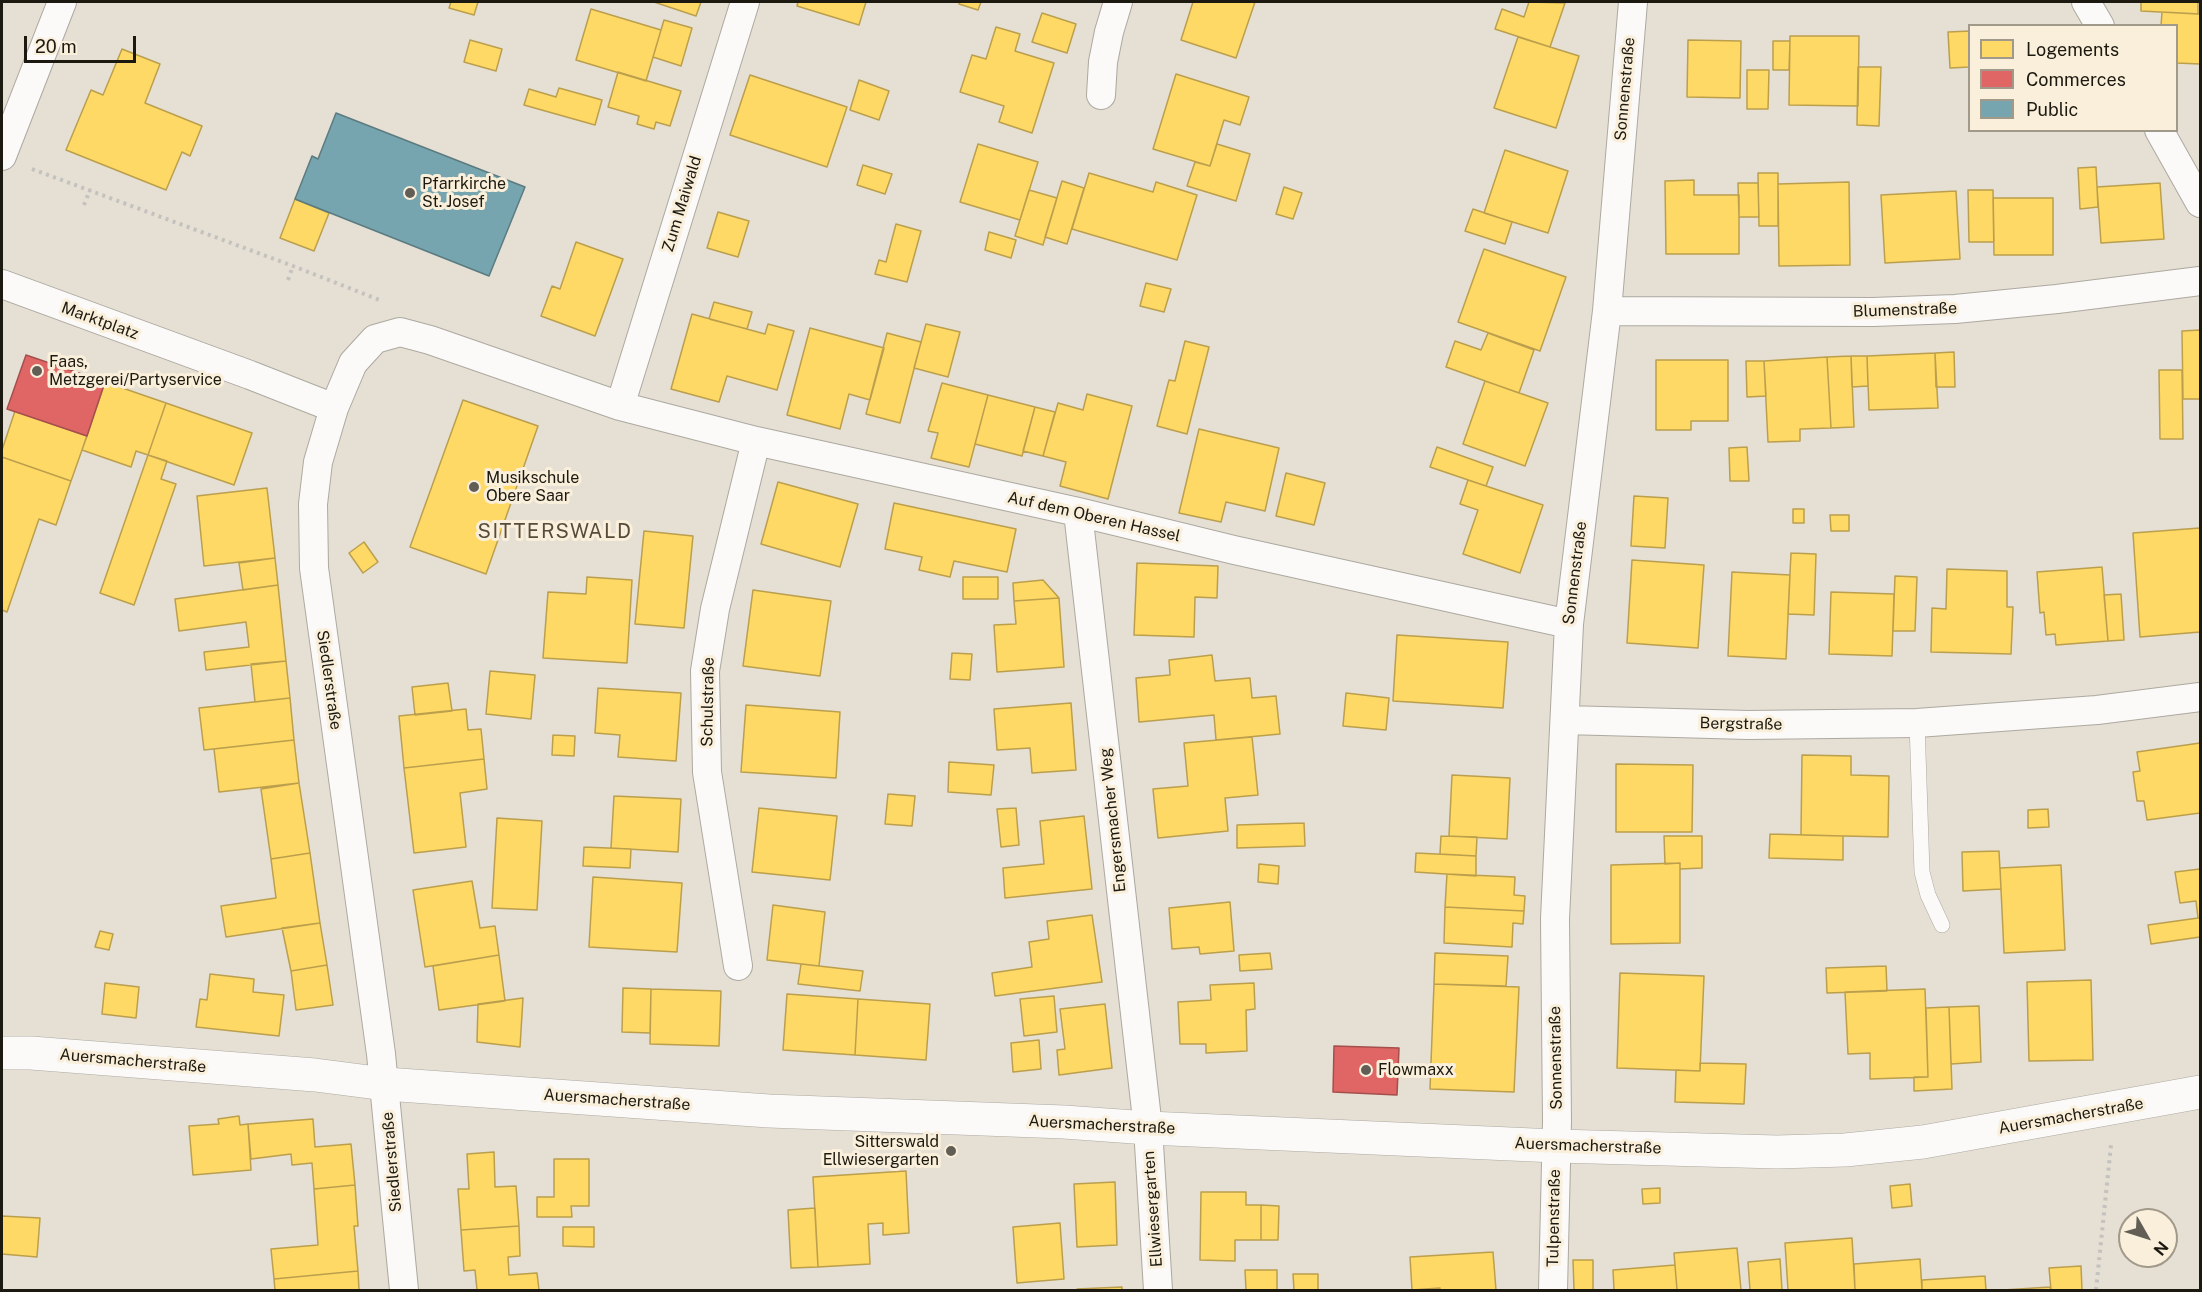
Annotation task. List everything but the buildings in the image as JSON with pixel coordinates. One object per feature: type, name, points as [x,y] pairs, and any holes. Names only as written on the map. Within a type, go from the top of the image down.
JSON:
[{"type":"street","points":[[13,161],[62,2]]},
{"type":"street","name":"Zum Maiwald","points":[[620,406],[745,2]]},
{"type":"street","points":[[1101,95],[1105,52],[1118,2]]},
{"type":"street","name":"Sonnenstraße","points":[[1556,1146],[1555,919],[1569,624],[1607,312],[1633,2]]},
{"type":"street","points":[[2086,2],[2099,24]]},
{"type":"street","points":[[2160,132],[2200,203]]},
{"type":"street","name":"Blumenstraße","points":[[1607,312],[1873,312],[1955,309],[2200,281]]},
{"type":"street","name":"Marktplatz","points":[[5,289],[250,375],[334,408]]},
{"type":"street","points":[[400,332],[430,340],[620,406]]},
{"type":"street","name":"Siedlerstraße","points":[[400,332],[375,339],[353,363],[334,408],[318,462],[313,504],[314,568],[385,1084],[404,1290]]},
{"type":"street","name":"Auf dem Oberen Hassel","points":[[620,406],[756,441],[1569,624]]},
{"type":"street","name":"Schulstraße","points":[[738,966],[707,772],[705,671],[715,609],[756,441]]},
{"type":"street","name":"Engersmacher Weg","points":[[1078,512],[1148,1128]]},
{"type":"street","name":"Bergstraße","points":[[1565,720],[1748,726],[1917,723],[2097,710],[2200,697]]},
{"type":"street","name":"Auersmacherstraße","points":[[2,1053],[31,1053],[291,1073],[385,1084],[769,1111],[1064,1122],[1148,1128],[1556,1146],[1777,1152],[1845,1150],[1923,1142],[2200,1092]]},
{"type":"street","name":"Ellwiesergarten","points":[[1148,1128],[1158,1290]]},
{"type":"street","name":"Tulpenstraße","points":[[1553,1290],[1556,1146]]},
{"type":"lane","points":[[1917,723],[1922,872],[1928,895],[1942,925]]},
{"type":"path","points":[[13,161],[385,302],[400,332]]},
{"type":"path","points":[[84,206],[90,190]]},
{"type":"path","points":[[288,280],[293,266]]},
{"type":"path","points":[[2096,1290],[2114,1108]]},
{"type":"place","name":"Pfarrkirche St. Josef","points":[[410,193]]},
{"type":"place","name":"Faas, Metzgerei/Partyservice","points":[[37,371]]},
{"type":"place","name":"Musikschule Obere Saar","points":[[474,487]]},
{"type":"place","name":"Flowmaxx","points":[[1366,1070]]},
{"type":"place","name":"Sitterswald Ellwiesergarten","points":[[951,1151]]},
{"type":"district","name":"SITTERSWALD","points":[[555,532]]}]
